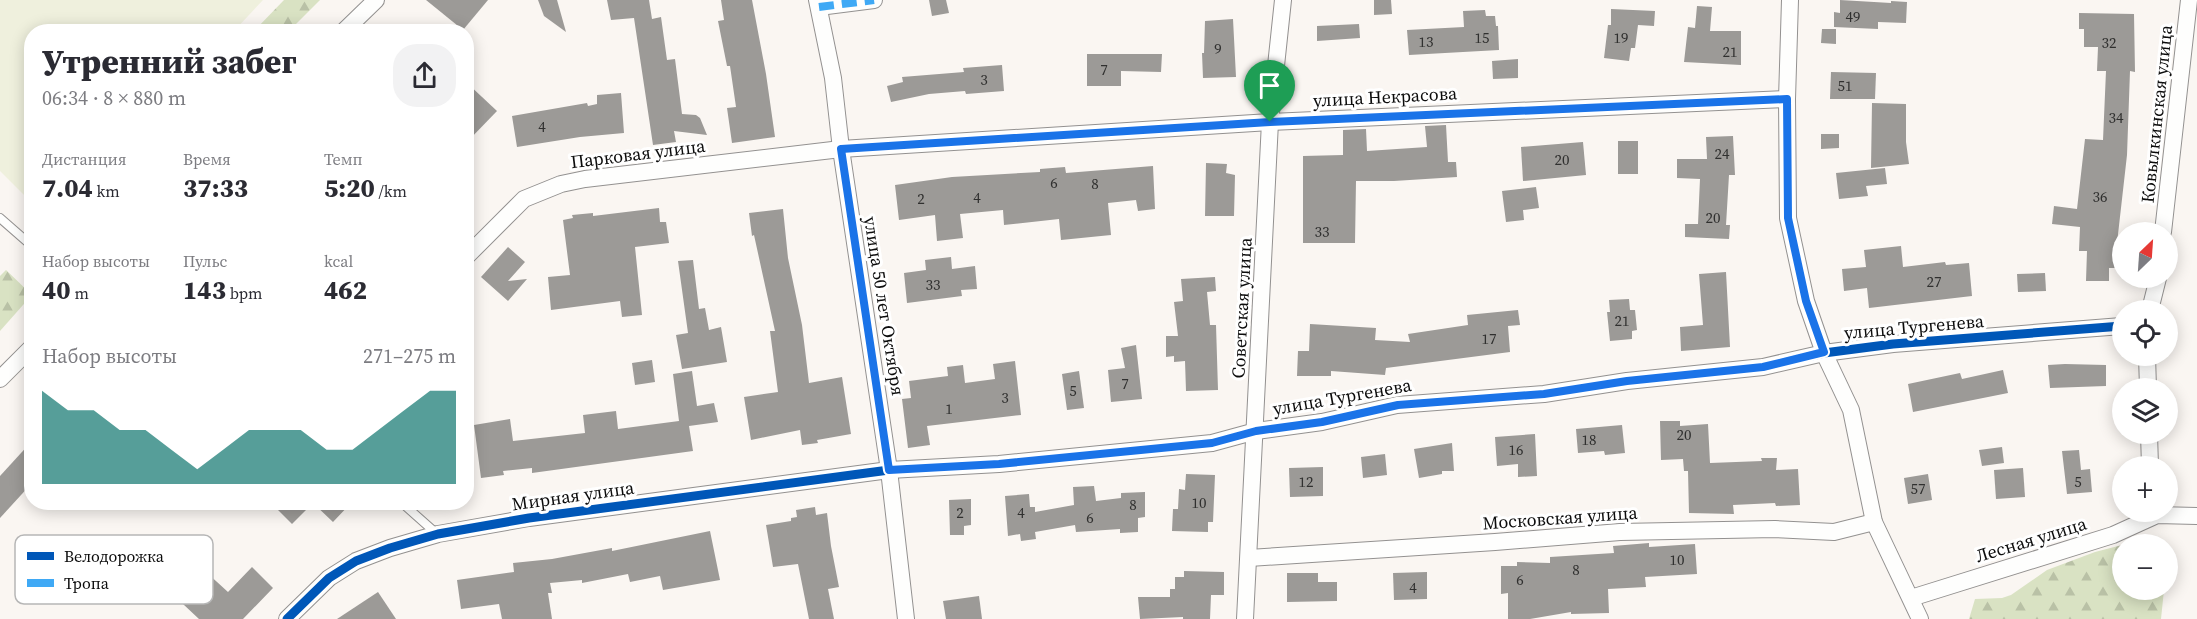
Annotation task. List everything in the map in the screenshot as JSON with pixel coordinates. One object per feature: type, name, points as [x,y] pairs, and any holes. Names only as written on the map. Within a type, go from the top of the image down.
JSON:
[{"type":"street","points":[[351,24],[376,0]]},
{"type":"street","points":[[818,3],[874,0]]},
{"type":"street","name":"Советская улица","points":[[1245,619],[1270,122],[1283,0]]},
{"type":"street","points":[[1790,0],[1787,99],[1788,218],[1806,301],[1824,352],[1851,410],[1874,522],[1920,619]]},
{"type":"street","name":"Ковылкинская улица","points":[[2164,222],[2189,0]]},
{"type":"street","name":"улица 50 лет Октября","points":[[818,3],[832,78],[889,470],[906,619]]},
{"type":"street","name":"улица Некрасова","points":[[841,149],[1270,122],[1787,99]]},
{"type":"street","name":"Парковая улица","points":[[474,249],[524,199],[561,184],[585,179],[841,149]]},
{"type":"street","name":"улица Тургенева","points":[[889,470],[999,464],[1212,443],[1256,431],[1322,422],[1398,405],[1544,394],[1627,381],[1763,367],[1824,352],[1893,344],[2112,327]]},
{"type":"street","points":[[0,380],[24,355]]},
{"type":"street","name":"Мирная улица","points":[[287,619],[329,578],[356,561],[438,534],[529,518],[889,470]]},
{"type":"street","name":"Лесная улица","points":[[2178,515],[2197,516]]},
{"type":"street","name":"Московская улица","points":[[1249,558],[1620,532],[1775,530],[1834,532],[1874,522]]},
{"type":"street","name":"Лесная улица","points":[[1911,598],[2114,536],[2140,522]]},
{"type":"lane","points":[[0,218],[24,239]]},
{"type":"lane","points":[[410,510],[438,534]]},
{"type":"green space","points":[[0,0],[263,0],[241,24],[24,24],[24,195],[0,171]]},
{"type":"green space","points":[[284,0],[320,0],[296,24],[261,24]]},
{"type":"green space","points":[[6,270],[24,287],[24,304],[0,331],[0,276]]},
{"type":"green space","points":[[2112,548],[2112,600],[2163,600],[2161,619],[1969,619],[1975,599],[2002,598],[2011,595],[2047,570]]},
{"type":"building","points":[[426,0],[488,0],[468,24],[456,24]]},
{"type":"building","points":[[538,0],[557,0],[566,32],[544,16]]},
{"type":"building","points":[[607,0],[649,0],[652,19],[661,17],[667,60],[675,59],[682,114],[696,115],[700,118],[707,135],[674,131],[676,142],[653,145],[634,18],[611,20]]},
{"type":"building","points":[[721,0],[752,0],[775,137],[732,143],[727,108],[736,107],[730,66],[727,66],[718,21],[724,20]]},
{"type":"building","points":[[929,0],[946,0],[949,13],[932,16]]},
{"type":"building","points":[[1374,0],[1391,0],[1392,14],[1374,15]]},
{"type":"building","points":[[1840,0],[1907,2],[1906,23],[1878,22],[1878,29],[1834,27],[1834,12],[1840,13]]},
{"type":"building","points":[[1697,6],[1712,7],[1710,31],[1741,31],[1741,65],[1684,62],[1688,27],[1695,28]]},
{"type":"building","points":[[1611,9],[1655,11],[1654,26],[1638,25],[1635,48],[1631,48],[1629,61],[1604,58],[1608,25],[1611,25]]},
{"type":"building","points":[[1485,10],[1486,16],[1495,16],[1496,26],[1498,26],[1499,50],[1409,55],[1407,30],[1464,27],[1463,11]]},
{"type":"building","points":[[2079,13],[2134,14],[2135,72],[2130,71],[2127,155],[2119,222],[2112,222],[2112,268],[2109,268],[2109,281],[2086,281],[2087,251],[2079,251],[2080,227],[2052,224],[2054,206],[2077,209],[2085,139],[2103,140],[2106,71],[2097,71],[2098,47],[2084,47],[2084,29],[2079,29]]},
{"type":"building","points":[[1233,19],[1236,77],[1203,78],[1202,53],[1204,53],[1205,21]]},
{"type":"building","points":[[1359,24],[1360,38],[1317,41],[1317,26]]},
{"type":"building","points":[[1822,29],[1836,29],[1836,44],[1821,43]]},
{"type":"building","points":[[1087,54],[1162,54],[1161,72],[1121,71],[1121,86],[1087,86]]},
{"type":"building","points":[[1518,59],[1518,78],[1493,79],[1492,61]]},
{"type":"building","points":[[1002,65],[1004,91],[929,94],[891,102],[887,86],[903,82],[902,77],[964,72],[963,68]]},
{"type":"building","points":[[1831,72],[1876,73],[1875,99],[1830,99]]},
{"type":"building","points":[[474,89],[497,111],[474,135]]},
{"type":"building","points":[[621,93],[624,133],[517,147],[512,116],[587,103],[588,106],[597,104],[597,95]]},
{"type":"building","points":[[1872,103],[1906,104],[1906,142],[1909,164],[1871,168]]},
{"type":"building","points":[[1446,125],[1448,162],[1456,162],[1457,177],[1356,181],[1355,243],[1303,243],[1303,156],[1343,155],[1343,130],[1366,129],[1367,151],[1427,147],[1425,126]]},
{"type":"building","points":[[1821,134],[1839,134],[1839,148],[1821,149]]},
{"type":"building","points":[[1733,136],[1735,175],[1729,175],[1726,225],[1730,225],[1729,239],[1685,237],[1685,224],[1698,224],[1700,179],[1677,178],[1677,159],[1707,159],[1706,137]]},
{"type":"building","points":[[1618,141],[1638,141],[1638,174],[1618,174]]},
{"type":"building","points":[[1583,142],[1586,175],[1523,181],[1521,147]]},
{"type":"building","points":[[1206,163],[1227,164],[1226,173],[1235,175],[1234,216],[1205,216]]},
{"type":"building","points":[[1153,166],[1155,209],[1138,211],[1136,200],[1108,203],[1111,235],[1061,240],[1059,219],[1004,225],[1003,210],[960,214],[963,238],[937,241],[935,215],[899,220],[895,185],[952,177],[1040,172],[1040,169],[1065,167],[1066,173]]},
{"type":"building","points":[[1885,168],[1887,184],[1866,186],[1868,196],[1839,199],[1836,173]]},
{"type":"building","points":[[1536,187],[1539,208],[1523,210],[1524,220],[1506,222],[1502,191]]},
{"type":"building","points":[[659,208],[660,222],[666,222],[669,243],[635,247],[642,315],[622,317],[620,301],[551,310],[548,277],[570,275],[563,220],[573,218],[572,215],[593,213],[593,216]]},
{"type":"building","points":[[783,209],[788,258],[802,325],[809,383],[842,377],[851,434],[802,445],[800,430],[751,440],[744,397],[778,392],[770,331],[775,331],[754,235],[752,236],[749,213]]},
{"type":"building","points":[[1901,246],[1903,267],[1945,262],[1946,265],[1969,263],[1972,296],[1869,308],[1867,288],[1844,291],[1842,269],[1866,267],[1864,250]]},
{"type":"building","points":[[508,247],[525,262],[508,281],[527,279],[508,301],[481,277]]},
{"type":"building","points":[[951,257],[952,269],[975,266],[977,289],[961,290],[962,296],[907,303],[904,273],[926,270],[925,260]]},
{"type":"building","points":[[693,260],[699,309],[705,308],[709,330],[721,327],[727,362],[682,369],[676,335],[688,333],[678,261]]},
{"type":"building","points":[[1726,272],[1730,347],[1681,351],[1680,327],[1703,325],[1699,274]]},
{"type":"building","points":[[2045,273],[2046,291],[2018,292],[2017,274]]},
{"type":"building","points":[[1215,277],[1216,291],[1207,292],[1210,325],[1216,325],[1218,390],[1186,391],[1185,361],[1174,362],[1174,356],[1166,357],[1166,336],[1178,336],[1174,302],[1183,301],[1181,279]]},
{"type":"building","points":[[1629,299],[1630,310],[1635,310],[1637,330],[1632,331],[1632,339],[1610,341],[1607,312],[1610,312],[1609,300]]},
{"type":"building","points":[[1518,310],[1520,325],[1508,326],[1510,352],[1386,368],[1385,375],[1331,371],[1331,376],[1297,376],[1298,351],[1309,351],[1310,324],[1376,328],[1375,340],[1410,342],[1408,334],[1468,325],[1467,315]]},
{"type":"building","points":[[1136,345],[1142,399],[1111,402],[1108,370],[1125,368],[1121,348]]},
{"type":"building","points":[[652,360],[655,382],[635,385],[632,363]]},
{"type":"building","points":[[1015,361],[1021,415],[927,426],[930,445],[908,448],[902,399],[911,398],[909,381],[948,376],[947,367],[963,365],[965,383],[995,379],[993,364]]},
{"type":"building","points":[[2048,365],[2106,365],[2106,386],[2050,388]]},
{"type":"building","points":[[2003,370],[2008,393],[1913,412],[1908,384],[1960,373],[1962,379]]},
{"type":"building","points":[[692,371],[697,406],[714,403],[718,422],[689,426],[693,451],[532,473],[532,468],[503,471],[504,475],[481,478],[474,425],[510,419],[513,441],[585,433],[583,415],[616,411],[618,429],[679,421],[673,374]]},
{"type":"building","points":[[1079,371],[1084,408],[1067,410],[1062,374]]},
{"type":"building","points":[[1660,421],[1680,421],[1680,426],[1708,424],[1710,463],[1762,461],[1761,458],[1777,458],[1776,470],[1798,469],[1800,505],[1776,506],[1775,503],[1733,505],[1734,514],[1689,513],[1688,471],[1684,471],[1683,459],[1661,460]]},
{"type":"building","points":[[1622,425],[1625,453],[1605,455],[1604,451],[1578,453],[1576,429]]},
{"type":"building","points":[[1535,434],[1537,476],[1518,477],[1518,464],[1497,466],[1495,437]]},
{"type":"building","points":[[1452,443],[1454,471],[1442,471],[1442,474],[1419,478],[1414,449]]},
{"type":"building","points":[[2002,447],[2004,463],[1982,466],[1979,450]]},
{"type":"building","points":[[24,450],[24,492],[0,518],[0,476]]},
{"type":"building","points":[[2079,450],[2081,470],[2090,469],[2092,492],[2067,494],[2062,451]]},
{"type":"building","points":[[1385,454],[1387,475],[1363,478],[1361,457]]},
{"type":"building","points":[[1323,467],[1323,496],[1290,497],[1289,468]]},
{"type":"building","points":[[2023,468],[2025,497],[1996,499],[1994,470]]},
{"type":"building","points":[[1186,474],[1215,475],[1213,522],[1208,522],[1208,532],[1172,531],[1173,509],[1178,509],[1179,489],[1185,490]]},
{"type":"building","points":[[1928,474],[1932,500],[1908,504],[1904,478]]},
{"type":"building","points":[[1094,486],[1096,501],[1121,498],[1121,493],[1145,492],[1145,517],[1138,518],[1138,532],[1120,533],[1120,529],[1076,532],[1075,525],[1035,532],[1036,539],[1021,541],[1020,534],[1008,536],[1005,496],[1029,494],[1030,507],[1035,507],[1035,512],[1074,505],[1073,487]]},
{"type":"building","points":[[971,499],[971,525],[964,526],[964,535],[950,535],[949,500]]},
{"type":"building","points":[[815,507],[816,515],[827,513],[839,587],[828,589],[834,619],[809,619],[798,564],[773,567],[766,525],[791,521],[791,518],[797,517],[796,510]]},
{"type":"building","points":[[278,510],[306,510],[292,524]]},
{"type":"building","points":[[320,510],[344,510],[333,522]]},
{"type":"building","points":[[710,531],[720,580],[663,590],[660,576],[630,582],[628,574],[582,583],[582,580],[550,583],[552,593],[548,593],[552,619],[502,619],[499,604],[461,609],[457,580],[514,572],[513,563],[552,559],[612,548],[612,551]]},
{"type":"building","points":[[1649,543],[1649,547],[1695,544],[1697,574],[1645,577],[1646,587],[1608,589],[1609,613],[1571,614],[1571,612],[1530,619],[1508,619],[1508,593],[1501,594],[1501,566],[1517,566],[1517,562],[1550,563],[1550,557],[1614,553],[1613,546]]},
{"type":"building","points":[[252,567],[273,588],[243,619],[199,619],[183,604],[213,604],[213,578],[228,592]]},
{"type":"building","points":[[1184,571],[1224,572],[1224,595],[1211,595],[1210,619],[1183,619],[1183,617],[1140,619],[1138,597],[1170,597],[1170,589],[1175,589],[1175,577],[1184,577]]},
{"type":"building","points":[[1427,572],[1427,599],[1394,600],[1393,573]]},
{"type":"building","points":[[1287,573],[1318,573],[1318,582],[1337,582],[1337,601],[1287,602]]},
{"type":"building","points":[[378,592],[396,619],[337,619]]},
{"type":"building","points":[[979,596],[982,619],[946,619],[943,601]]},
{"type":"marked path","points":[[819,7],[874,0]]},
{"type":"cycle path","points":[[287,619],[329,578],[356,561],[438,534],[529,518],[889,470],[999,464],[1212,443],[1256,431],[1322,422],[1397,405],[1544,394],[1627,381],[1763,367],[1824,353],[1893,344],[2112,327]]},
{"type":"route","points":[[1787,99],[1788,218],[1806,301],[1824,352],[1763,367],[1627,381],[1544,394],[1398,405],[1322,422],[1256,431],[1212,443],[999,464],[889,470],[841,149],[1270,122],[1787,99]]}]
